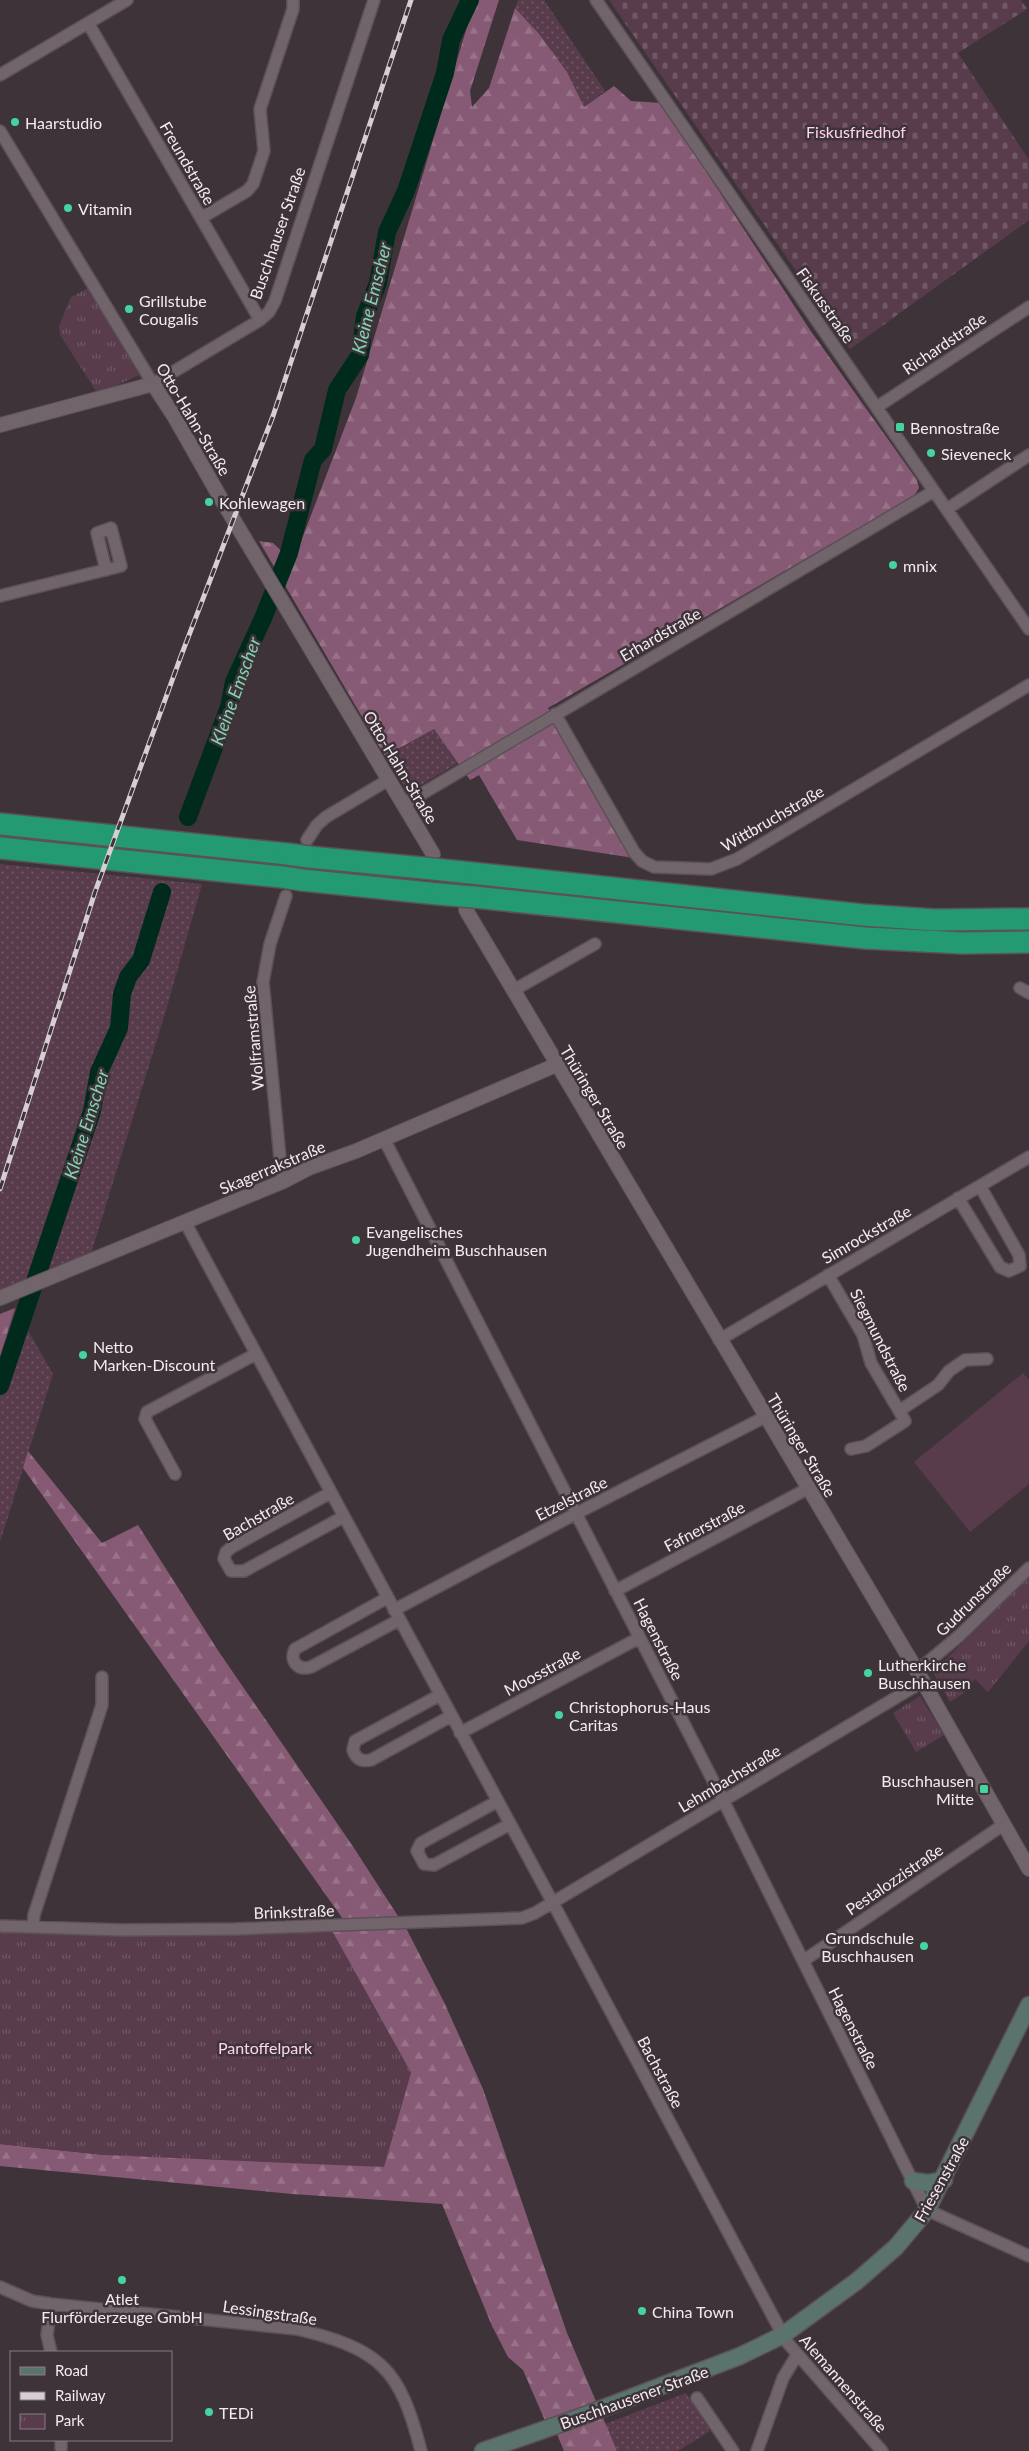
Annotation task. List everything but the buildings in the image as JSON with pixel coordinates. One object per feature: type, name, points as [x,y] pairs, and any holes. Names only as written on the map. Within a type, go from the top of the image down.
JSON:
[{"type":"highway","points":[[0,824],[287,854],[308,848],[428,861],[462,872],[863,915],[935,920],[1029,919]]},
{"type":"highway","points":[[0,848],[290,884],[438,894],[470,904],[865,938],[962,943],[1029,942]]},
{"type":"main road","name":"Friesenstraße","points":[[783,2335],[828,2304],[878,2263],[903,2240],[927,2210],[944,2180],[1029,2005]]},
{"type":"main road","points":[[913,2181],[928,2183],[944,2180]]},
{"type":"main road","name":"Buschhausener Straße","points":[[483,2451],[712,2368],[783,2335]]},
{"type":"street","points":[[0,75],[127,0]]},
{"type":"street","points":[[201,218],[247,191],[253,184],[264,151],[260,109],[293,9],[293,0]]},
{"type":"street","name":"Buschhauser Straße","points":[[0,425],[153,384],[260,320],[269,312],[275,300],[374,0]]},
{"type":"street","name":"Fiskusstraße","points":[[596,0],[1029,629]]},
{"type":"street","name":"Freundstraße","points":[[88,23],[260,320]]},
{"type":"street","name":"Otto-Hahn-Straße","points":[[0,131],[170,409],[403,805],[428,861]]},
{"type":"street","name":"Richardstraße","points":[[877,407],[1029,306]]},
{"type":"street","points":[[947,509],[1029,455]]},
{"type":"street","name":"Erhardstraße","points":[[403,805],[934,491]]},
{"type":"street","points":[[0,596],[106,570]]},
{"type":"street","name":"Wittbruchstraße","points":[[555,714],[634,852],[642,861],[654,867],[711,870],[737,859],[1029,685]]},
{"type":"street","points":[[308,848],[317,825],[388,780]]},
{"type":"street","name":"Wolframstraße","points":[[284,1181],[280,1168],[263,982],[270,944],[290,884]]},
{"type":"street","points":[[470,904],[514,990],[595,944]]},
{"type":"street","name":"Thüringer Straße","points":[[514,990],[556,1065],[920,1677],[1029,1869]]},
{"type":"street","name":"Skagerrakstraße","points":[[4,1296],[284,1181],[291,1176],[384,1139],[556,1065]]},
{"type":"street","name":"Hagenstraße","points":[[384,1139],[577,1512],[927,2210]]},
{"type":"street","name":"Simrockstraße","points":[[719,1340],[1029,1156]]},
{"type":"street","points":[[958,1198],[1000,1267],[1009,1271],[1014,1270],[1020,1266],[1019,1255],[980,1186]]},
{"type":"street","name":"Bachstraße","points":[[185,1222],[254,1355],[498,1801],[783,2335]]},
{"type":"street","name":"Siegmundstraße","points":[[828,1275],[863,1335],[871,1363],[902,1416]]},
{"type":"street","points":[[174,1474],[145,1419],[147,1412],[254,1355]]},
{"type":"street","points":[[851,1449],[866,1446],[938,1385],[949,1371],[965,1360],[987,1359]]},
{"type":"street","name":"Etzelstraße","points":[[396,1615],[577,1512],[765,1417]]},
{"type":"street","name":"Fafnerstraße","points":[[615,1591],[808,1488]]},
{"type":"street","name":"Bachstraße","points":[[330,1493],[232,1547],[226,1552],[224,1559],[231,1572],[244,1570],[343,1516]]},
{"type":"street","name":"Gudrunstraße","points":[[920,1677],[1029,1568]]},
{"type":"street","points":[[387,1598],[295,1649],[293,1658],[296,1665],[305,1668],[311,1667],[396,1615]]},
{"type":"street","name":"Moosstraße","points":[[460,1732],[639,1638]]},
{"type":"street","points":[[33,1927],[34,1915],[102,1705],[102,1677]]},
{"type":"street","name":"Lehmbachstraße","points":[[552,1903],[724,1802],[920,1677]]},
{"type":"street","points":[[440,1695],[355,1741],[353,1746],[354,1754],[362,1761],[370,1760],[452,1716]]},
{"type":"street","points":[[498,1801],[421,1843],[417,1851],[424,1864],[434,1865],[510,1824]]},
{"type":"street","name":"Pestalozzistraße","points":[[803,1961],[1003,1825]]},
{"type":"street","name":"Brinkstraße","points":[[0,1926],[122,1930],[235,1929],[506,1920],[529,1916],[552,1903]]},
{"type":"street","points":[[927,2210],[1029,2256]]},
{"type":"street","name":"Lessingstraße","points":[[0,2287],[32,2301],[51,2304],[297,2329],[328,2336],[365,2354],[392,2376],[409,2407],[421,2451]]},
{"type":"street","points":[[51,2304],[47,2335],[51,2351]]},
{"type":"street","name":"Alemannenstraße","points":[[783,2335],[797,2355],[882,2451]]},
{"type":"street","points":[[757,2451],[783,2378],[797,2355]]},
{"type":"street","points":[[697,2398],[733,2451]]},
{"type":"green space","points":[[475,0],[499,0],[470,91],[472,107],[489,88],[515,8],[539,34],[567,72],[584,107],[614,86],[631,101],[661,103],[810,330],[917,480],[919,488],[914,496],[548,708],[634,858],[517,840],[479,775],[470,780],[434,729],[385,756],[259,541],[273,543],[293,562],[356,398]]},
{"type":"green space","points":[[518,0],[544,0],[605,91],[584,107],[567,72],[539,35],[515,8]]},
{"type":"green space","name":"Fiskusfriedhof","points":[[609,0],[1021,0],[1027,9],[958,53],[1029,160],[1029,220],[850,349]]},
{"type":"green space","points":[[88,288],[139,375],[109,389],[96,391],[60,335],[59,326],[71,297]]},
{"type":"green space","points":[[434,729],[458,763],[414,789],[406,789],[386,756]]},
{"type":"green space","points":[[0,864],[202,884],[166,1010],[90,1257],[0,1293]]},
{"type":"green space","points":[[15,1308],[53,1374],[0,1542],[0,1356]]},
{"type":"green space","points":[[15,1308],[0,1356],[0,1314]]},
{"type":"green space","points":[[1023,1373],[1029,1380],[1029,1484],[970,1532],[914,1462]]},
{"type":"green space","points":[[28,1451],[102,1543],[138,1525],[219,1652],[352,1845],[407,1930],[444,2002],[483,2089],[567,2333],[617,2451],[564,2451],[552,2422],[546,2423],[523,2370],[508,2357],[492,2326],[442,2204],[292,2194],[0,2166],[0,2144],[105,2155],[411,2073],[332,1931],[350,1929],[23,1468]]},
{"type":"green space","points":[[1029,1577],[1029,1641],[988,1692],[975,1679],[963,1694],[950,1702],[933,1672]]},
{"type":"green space","points":[[920,1696],[944,1735],[916,1752],[893,1713]]},
{"type":"green space","name":"Pantoffelpark","points":[[0,1929],[121,1937],[332,1931],[411,2073],[384,2167],[105,2155],[0,2144]]},
{"type":"green space","points":[[686,2393],[710,2431],[678,2451],[617,2451],[605,2424]]},
{"type":"waterway","name":"Kleine Emscher","points":[[188,817],[229,707],[234,682],[264,616],[289,553],[313,460],[323,449],[337,390],[360,355],[365,316],[378,283],[387,232],[406,191],[445,73],[451,40],[470,0]]},
{"type":"waterway","name":"Kleine Emscher","points":[[0,1386],[92,1111],[99,1072],[119,1028],[122,994],[128,977],[141,960],[162,892]]},
{"type":"railway","points":[[0,1189],[95,892],[181,656],[273,416],[411,0]]},
{"type":"place","name":"Haarstudio","points":[[15,122]]},
{"type":"place","name":"Vitamin","points":[[68,208]]},
{"type":"place","name":"Grillstube Cougalis","points":[[129,309]]},
{"type":"place","name":"Bennostraße","points":[[900,427]]},
{"type":"place","name":"Sieveneck","points":[[931,453]]},
{"type":"place","name":"Kohlewagen","points":[[209,502]]},
{"type":"place","name":"mnix","points":[[893,565]]},
{"type":"place","name":"Evangelisches Jugendheim Buschhausen","points":[[356,1240]]},
{"type":"place","name":"Netto Marken-Discount","points":[[83,1355]]},
{"type":"place","name":"Lutherkirche Buschhausen","points":[[868,1673]]},
{"type":"place","name":"Christophorus-Haus Caritas","points":[[559,1715]]},
{"type":"place","name":"Buschhausen Mitte","points":[[984,1789]]},
{"type":"place","name":"Grundschule Buschhausen","points":[[924,1946]]},
{"type":"place","name":"Atlet Flurförderzeuge GmbH","points":[[122,2280]]},
{"type":"place","name":"China Town","points":[[642,2311]]},
{"type":"place","name":"TEDi","points":[[209,2412]]}]
